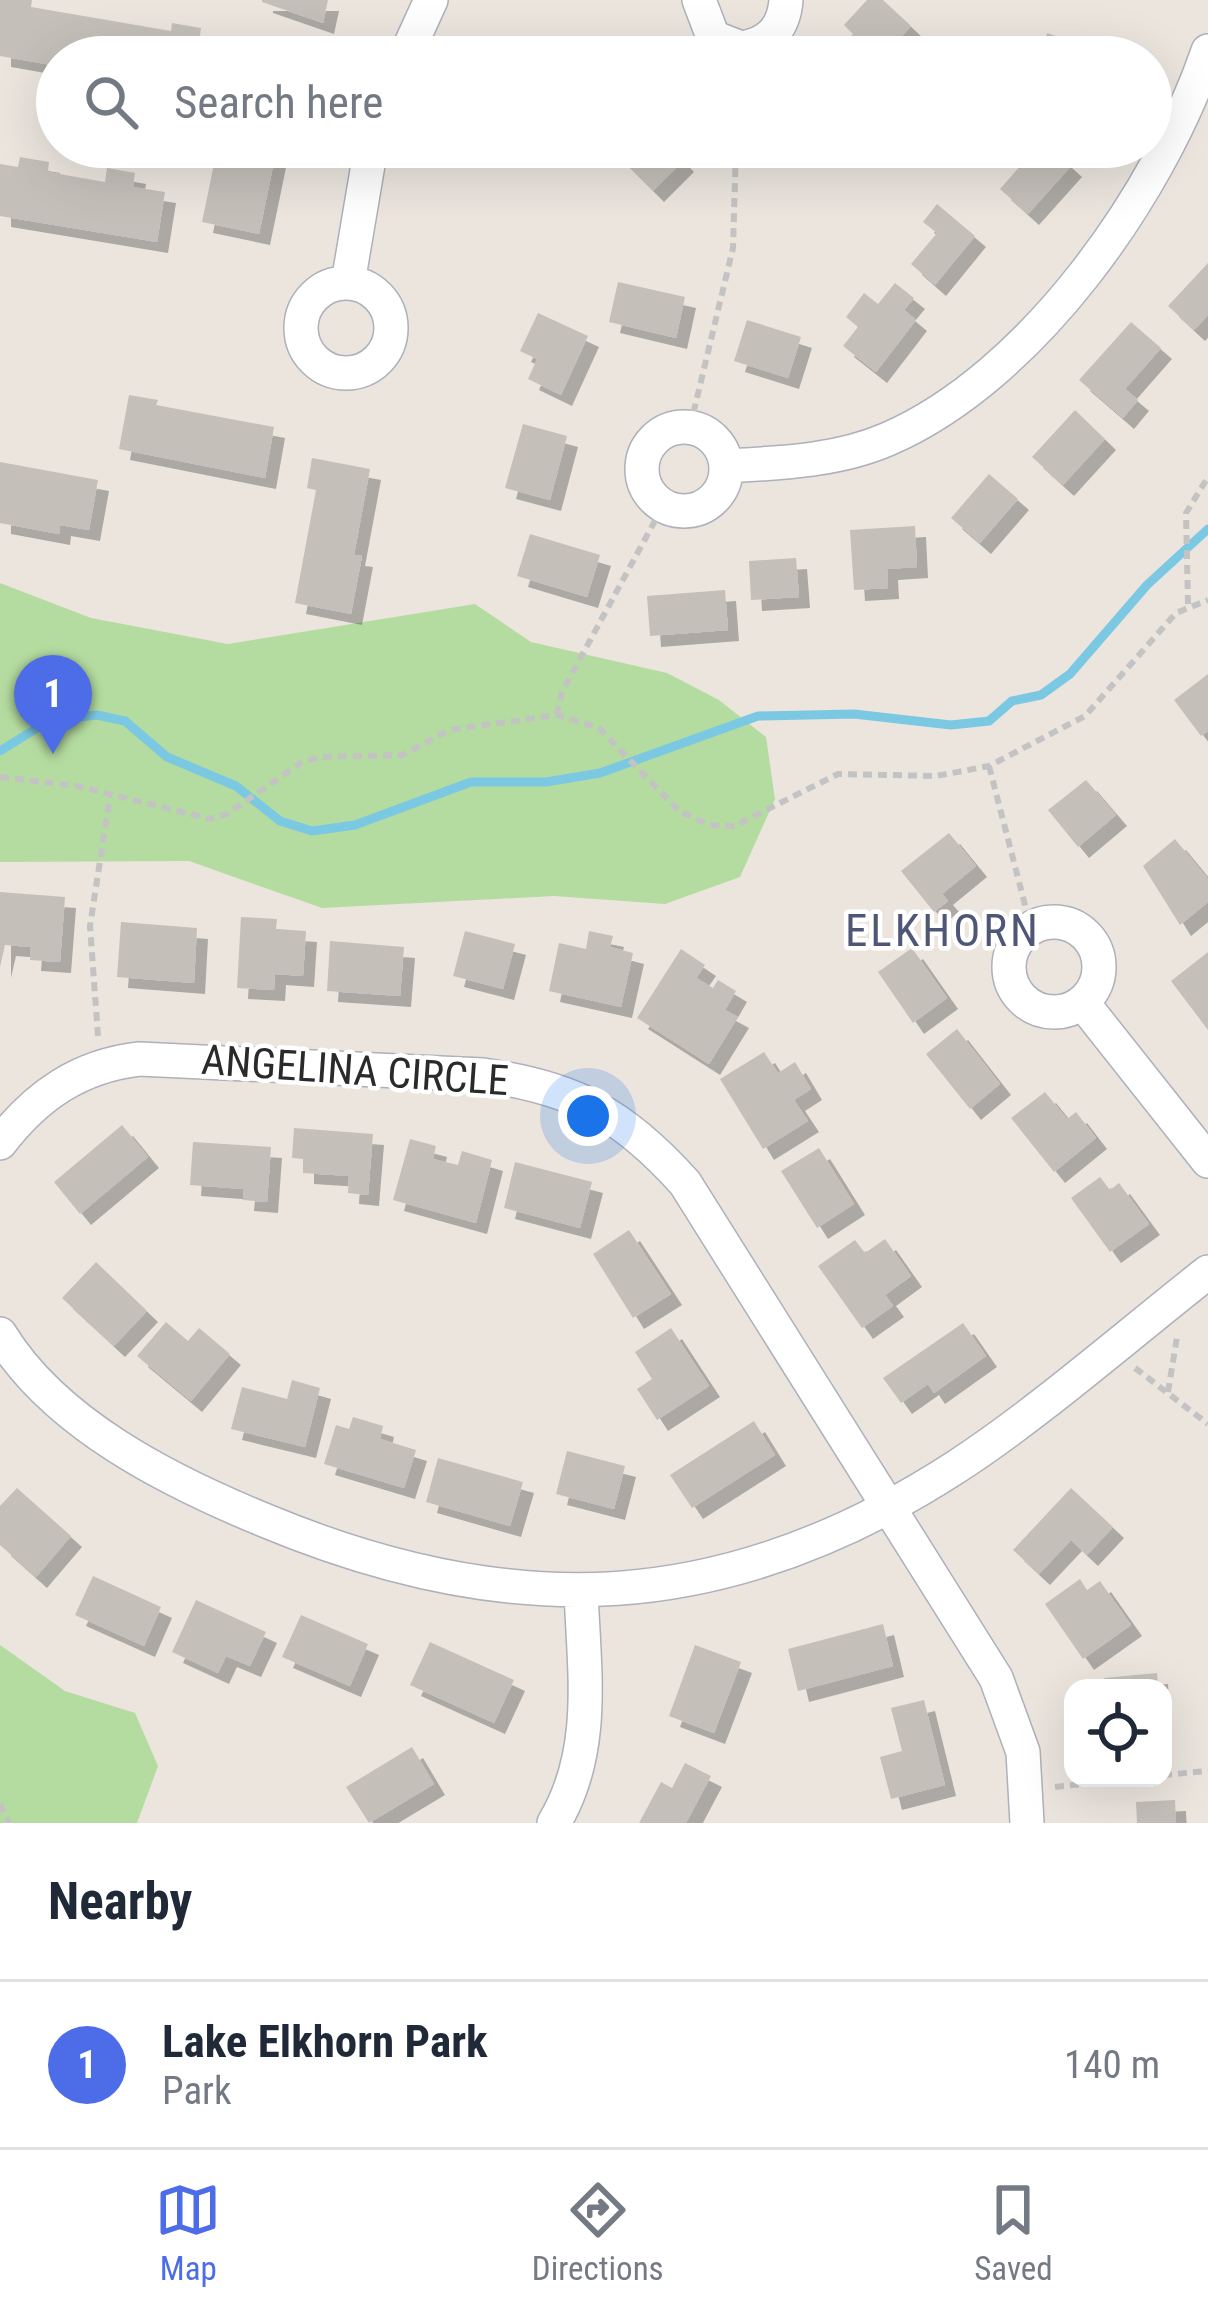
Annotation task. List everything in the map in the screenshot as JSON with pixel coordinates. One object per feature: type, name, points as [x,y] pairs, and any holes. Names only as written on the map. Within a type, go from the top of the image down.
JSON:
[{"type":"street","points":[[415,36],[431,0]]},
{"type":"street","points":[[699,0],[712,36]]},
{"type":"street","points":[[772,36],[779,28],[786,0]]},
{"type":"street","points":[[1172,132],[1208,51]]},
{"type":"street","points":[[347,283],[367,168]]},
{"type":"street","points":[[726,466],[794,462],[886,441],[962,396],[994,369],[1095,257],[1154,168]]},
{"type":"street","points":[[690,427],[707,434],[721,448],[726,466],[724,482],[707,504],[679,511],[663,506],[644,484],[642,465],[648,446],[661,434],[690,427]]},
{"type":"street","points":[[1061,922],[1094,944],[1099,975],[1082,1002],[1048,1011],[1023,1000],[1014,986],[1011,954],[1031,928],[1061,922]]},
{"type":"street","points":[[1082,1002],[1208,1161]]},
{"type":"street","name":"ANGELINA CIRCLE","points":[[0,1143],[25,1110],[104,1064],[183,1058],[483,1075],[531,1082],[615,1116],[685,1183],[996,1678],[1023,1752],[1028,1806]]},
{"type":"street","points":[[0,1334],[15,1358],[98,1432],[208,1497],[328,1546],[408,1571],[461,1582],[580,1591],[716,1575],[767,1562],[886,1507],[958,1466],[1208,1272]]},
{"type":"street","points":[[554,1823],[581,1766],[586,1733],[580,1591]]},
{"type":"path","points":[[690,427],[733,248],[735,168]]},
{"type":"path","points":[[1188,604],[1186,513],[1208,477]]},
{"type":"path","points":[[557,715],[562,692],[663,506]]},
{"type":"path","points":[[0,777],[32,778],[189,818],[227,814],[301,763],[404,755],[449,730],[557,715],[598,728],[680,811],[710,825],[734,826],[838,774],[936,776],[989,766],[1085,716],[1188,604],[1208,600]]},
{"type":"path","points":[[989,766],[1031,928]]},
{"type":"path","points":[[104,1064],[88,958],[101,829],[110,796]]},
{"type":"path","points":[[1115,1342],[1141,1376],[1208,1424]]},
{"type":"path","points":[[1172,1774],[1208,1771]]},
{"type":"path","points":[[1028,1806],[1103,1787]]},
{"type":"path","points":[[0,1804],[9,1823]]},
{"type":"green space","points":[[0,583],[91,618],[228,644],[475,604],[531,642],[667,673],[719,700],[766,737],[775,799],[740,877],[665,904],[554,896],[322,908],[189,861],[0,862]]},
{"type":"green space","points":[[0,1645],[65,1691],[135,1713],[158,1766],[137,1823],[0,1823]]},
{"type":"building","points":[[0,0],[32,0],[31,7],[171,31],[172,23],[201,28],[200,36],[36,36],[36,62],[0,56]]},
{"type":"building","points":[[262,0],[328,0],[323,23],[262,2]]},
{"type":"building","points":[[867,0],[883,0],[911,26],[902,36],[851,36],[844,25]]},
{"type":"building","points":[[20,157],[36,160],[36,168],[48,168],[48,172],[105,182],[107,168],[135,173],[133,187],[165,192],[157,242],[0,216],[0,164],[18,167]]},
{"type":"building","points":[[213,168],[273,168],[259,234],[202,222]]},
{"type":"building","points":[[630,168],[676,168],[653,191]]},
{"type":"building","points":[[1018,168],[1069,168],[1028,214],[1000,189]]},
{"type":"building","points":[[937,204],[975,236],[935,285],[911,264],[937,233],[923,222]]},
{"type":"building","points":[[1208,263],[1208,315],[1194,330],[1168,306]]},
{"type":"building","points":[[618,282],[685,297],[676,338],[609,322]]},
{"type":"building","points":[[895,283],[914,298],[904,310],[916,320],[876,372],[843,346],[858,327],[846,317],[864,293],[878,304]]},
{"type":"building","points":[[538,313],[588,336],[561,395],[528,379],[537,359],[520,351]]},
{"type":"building","points":[[747,320],[801,337],[788,378],[734,361]]},
{"type":"building","points":[[1131,322],[1161,348],[1125,389],[1138,400],[1123,418],[1079,380]]},
{"type":"building","points":[[129,395],[158,400],[156,405],[274,427],[265,478],[119,449]]},
{"type":"building","points":[[1075,410],[1105,439],[1063,485],[1032,457]]},
{"type":"building","points":[[523,424],[567,436],[550,500],[505,488]]},
{"type":"building","points":[[312,458],[370,469],[354,555],[362,556],[351,614],[295,603],[316,490],[307,488]]},
{"type":"building","points":[[0,462],[98,480],[89,530],[60,525],[59,534],[0,523]]},
{"type":"building","points":[[989,474],[1018,499],[980,543],[951,518]]},
{"type":"building","points":[[915,526],[917,567],[887,569],[888,588],[854,590],[850,530]]},
{"type":"building","points":[[530,534],[600,555],[587,597],[517,576]]},
{"type":"building","points":[[796,558],[799,597],[751,600],[749,561]]},
{"type":"building","points":[[725,590],[728,630],[650,636],[647,596]]},
{"type":"building","points":[[1208,674],[1208,731],[1201,736],[1174,700]]},
{"type":"building","points":[[1086,780],[1116,815],[1078,847],[1048,810]]},
{"type":"building","points":[[949,833],[976,866],[942,894],[948,901],[934,912],[901,871]]},
{"type":"building","points":[[1175,839],[1208,879],[1208,902],[1180,925],[1143,866]]},
{"type":"building","points":[[0,892],[65,897],[60,962],[30,960],[31,947],[5,945],[0,967]]},
{"type":"building","points":[[241,917],[277,919],[276,929],[306,931],[303,976],[275,974],[274,990],[237,988]]},
{"type":"building","points":[[121,922],[197,928],[194,983],[117,977]]},
{"type":"building","points":[[465,931],[515,944],[503,989],[453,976]]},
{"type":"building","points":[[589,931],[613,936],[610,947],[633,953],[621,1007],[549,991],[559,943],[586,949]]},
{"type":"building","points":[[330,941],[404,947],[400,996],[327,991]]},
{"type":"building","points":[[912,948],[947,998],[913,1023],[878,972]]},
{"type":"building","points":[[681,949],[705,965],[696,978],[713,988],[718,980],[736,991],[725,1010],[738,1017],[709,1064],[637,1018]]},
{"type":"building","points":[[1208,952],[1208,1030],[1171,981]]},
{"type":"building","points":[[957,1029],[1000,1084],[970,1109],[926,1054]]},
{"type":"building","points":[[764,1052],[778,1073],[795,1062],[811,1089],[794,1100],[808,1121],[763,1149],[720,1079]]},
{"type":"building","points":[[1045,1092],[1067,1119],[1076,1112],[1096,1138],[1054,1172],[1011,1118]]},
{"type":"building","points":[[122,1125],[148,1157],[80,1214],[54,1182]]},
{"type":"building","points":[[294,1128],[373,1134],[368,1195],[348,1193],[349,1176],[303,1173],[303,1159],[292,1158]]},
{"type":"building","points":[[410,1139],[436,1146],[433,1159],[458,1165],[462,1151],[492,1160],[476,1223],[393,1200]]},
{"type":"building","points":[[193,1142],[271,1147],[267,1202],[243,1200],[244,1189],[190,1185]]},
{"type":"building","points":[[819,1148],[854,1204],[817,1228],[781,1171]]},
{"type":"building","points":[[515,1162],[592,1182],[580,1228],[504,1208]]},
{"type":"building","points":[[1100,1177],[1110,1190],[1119,1183],[1149,1224],[1110,1252],[1071,1198]]},
{"type":"building","points":[[629,1230],[671,1294],[633,1318],[593,1254]]},
{"type":"building","points":[[885,1239],[911,1276],[885,1295],[893,1306],[862,1328],[818,1266],[855,1240],[865,1253]]},
{"type":"building","points":[[96,1262],[147,1311],[114,1346],[62,1298]]},
{"type":"building","points":[[166,1322],[188,1341],[199,1328],[230,1354],[191,1401],[137,1356]]},
{"type":"building","points":[[963,1323],[986,1356],[934,1393],[928,1384],[901,1403],[883,1378]]},
{"type":"building","points":[[671,1328],[709,1386],[657,1420],[637,1389],[652,1379],[635,1352]]},
{"type":"building","points":[[292,1380],[320,1388],[305,1447],[231,1429],[242,1387],[287,1399]]},
{"type":"building","points":[[353,1417],[383,1426],[380,1439],[416,1450],[404,1488],[324,1464],[336,1425],[349,1429]]},
{"type":"building","points":[[754,1421],[775,1455],[692,1508],[670,1475]]},
{"type":"building","points":[[567,1451],[625,1466],[614,1509],[556,1494]]},
{"type":"building","points":[[438,1458],[523,1482],[510,1526],[426,1502]]},
{"type":"building","points":[[17,1488],[71,1536],[36,1577],[0,1545],[0,1506]]},
{"type":"building","points":[[1071,1488],[1113,1527],[1087,1555],[1071,1540],[1039,1574],[1013,1550]]},
{"type":"building","points":[[93,1576],[161,1607],[144,1646],[75,1615]]},
{"type":"building","points":[[1080,1579],[1087,1590],[1100,1581],[1131,1625],[1083,1659],[1045,1604]]},
{"type":"building","points":[[196,1600],[266,1632],[250,1666],[226,1656],[218,1673],[172,1652]]},
{"type":"building","points":[[301,1615],[368,1644],[350,1686],[282,1657]]},
{"type":"building","points":[[883,1624],[893,1666],[798,1691],[788,1649]]},
{"type":"building","points":[[430,1642],[514,1680],[494,1723],[410,1685]]},
{"type":"building","points":[[695,1645],[741,1662],[714,1733],[669,1716]]},
{"type":"building","points":[[1157,1673],[1157,1679],[1104,1679]]},
{"type":"building","points":[[924,1700],[945,1785],[891,1799],[880,1757],[902,1751],[891,1708]]},
{"type":"building","points":[[412,1747],[434,1784],[369,1823],[346,1787]]},
{"type":"building","points":[[685,1763],[711,1776],[686,1823],[639,1823],[661,1782],[672,1788]]},
{"type":"building","points":[[1175,1800],[1176,1823],[1137,1823],[1136,1802]]},
{"type":"waterway","points":[[0,751],[42,725],[71,718],[97,715],[125,721],[167,757],[236,786],[280,821],[312,831],[355,825],[471,782],[546,782],[600,773],[758,716],[854,714],[951,725],[989,721],[1012,701],[1041,695],[1070,674],[1147,585],[1208,529]]},
{"type":"place","name":"Lake Elkhorn Park","points":[[53,754]]},
{"type":"district","name":"ELKHORN","points":[[943,930]]}]
